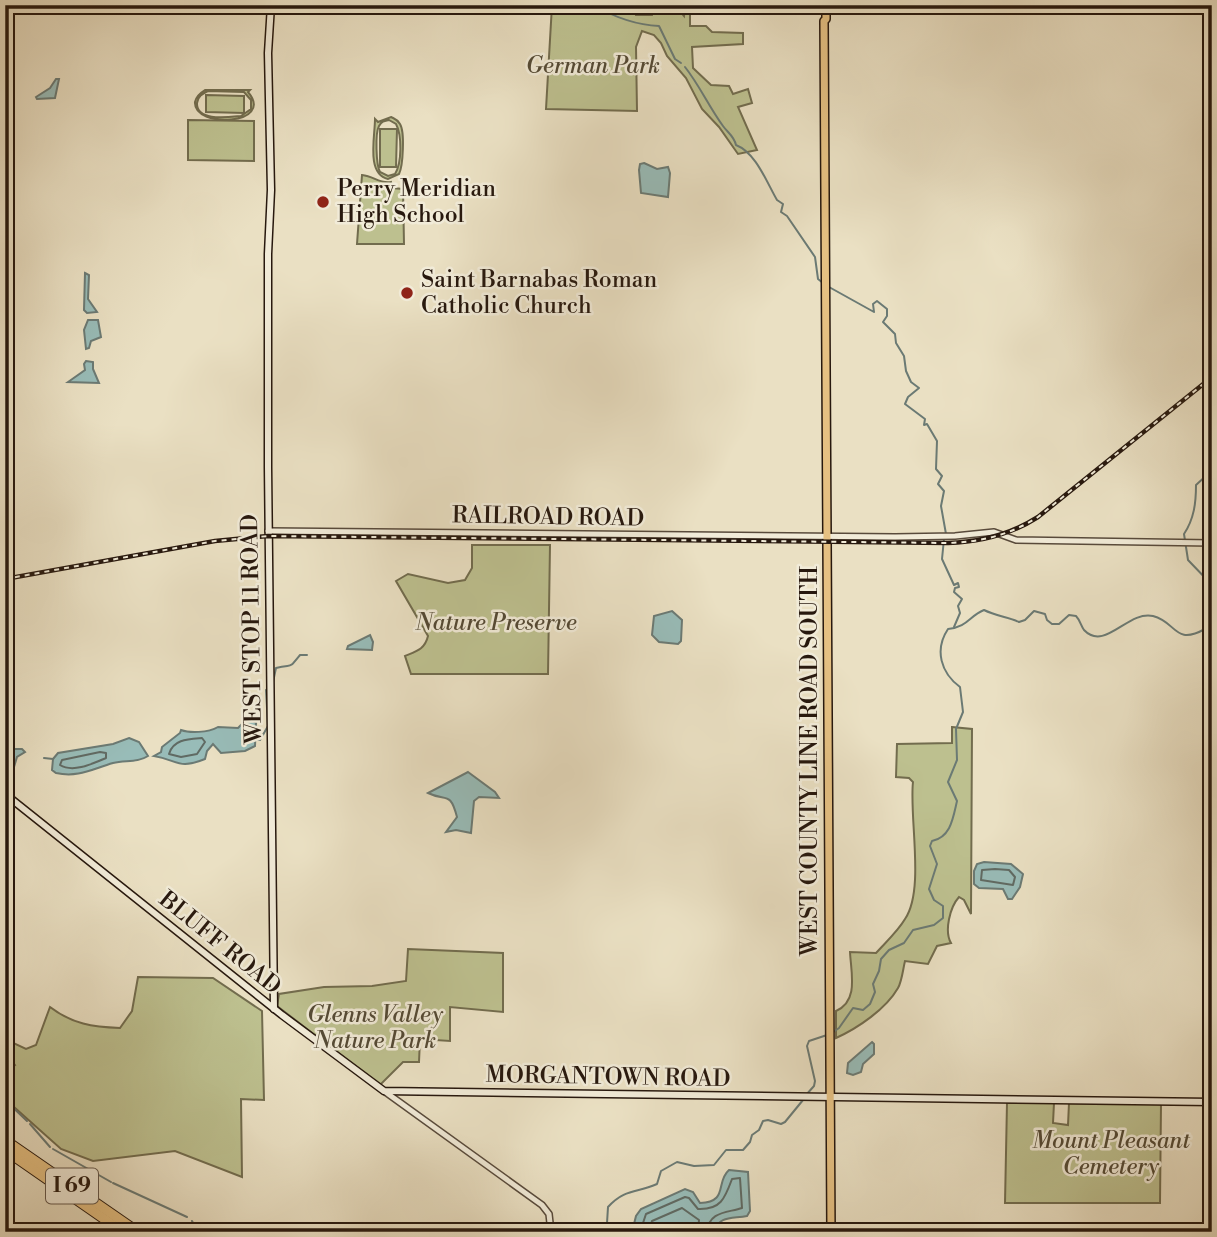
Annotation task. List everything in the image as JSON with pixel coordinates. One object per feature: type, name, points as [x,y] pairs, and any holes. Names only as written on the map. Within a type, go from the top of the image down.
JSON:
[{"type":"highway","name":"I 69","points":[[5,1140],[138,1232]]},
{"type":"highway","name":"I 69","points":[[5,1150],[123,1232]]},
{"type":"main road","name":"WEST STOP 11 ROAD","points":[[271,5],[268,45],[271,165],[268,248],[268,531],[274,1009]]},
{"type":"main road","name":"WEST COUNTY LINE ROAD SOUTH","points":[[824,5],[831,1232]]},
{"type":"main road","name":"BLUFF ROAD","points":[[5,794],[274,1009],[384,1091]]},
{"type":"main road","points":[[265,1001],[274,998]]},
{"type":"main road","name":"MORGANTOWN ROAD","points":[[384,1091],[1212,1102]]},
{"type":"street","name":"RAILROAD ROAD","points":[[268,531],[828,537],[945,536],[994,532],[1016,540],[1212,543]]},
{"type":"street","name":"BLUFF ROAD","points":[[384,1091],[542,1205],[549,1214],[551,1232]]},
{"type":"green space","name":"German Park","points":[[552,5],[635,5],[636,15],[652,15],[655,5],[675,5],[684,16],[685,5],[690,5],[690,26],[706,26],[712,32],[743,33],[743,44],[692,47],[693,68],[711,85],[729,86],[733,94],[748,89],[752,103],[738,107],[757,150],[738,154],[702,109],[686,78],[667,56],[661,43],[654,35],[642,31],[636,47],[637,111],[546,109]]},
{"type":"green space","points":[[205,90],[250,90],[248,92],[254,103],[251,111],[243,117],[218,119],[206,116],[198,111],[195,102],[197,96]],"holes":[[[208,91],[244,92],[251,100],[251,109],[241,116],[207,116],[198,109],[198,99]]]},
{"type":"green space","points":[[206,95],[244,96],[244,113],[206,112]]},
{"type":"green space","points":[[391,117],[398,121],[402,128],[403,149],[399,174],[388,179],[381,176],[374,163],[375,119],[378,122]],"holes":[[[389,120],[396,124],[400,142],[399,163],[395,174],[388,176],[380,172],[379,168],[376,149],[378,130],[384,121]]]},
{"type":"green space","points":[[188,120],[254,121],[254,161],[188,160]]},
{"type":"green space","points":[[380,129],[397,129],[396,167],[380,167]]},
{"type":"green space","points":[[362,175],[391,182],[392,188],[403,189],[404,244],[357,244]]},
{"type":"green space","name":"Nature Preserve","points":[[472,545],[550,545],[548,674],[411,674],[405,656],[423,647],[428,636],[396,581],[408,574],[448,583],[465,580],[472,568]]},
{"type":"green space","points":[[952,727],[972,729],[971,914],[964,900],[959,897],[949,919],[951,943],[937,946],[928,964],[905,961],[899,985],[893,996],[862,1023],[836,1038],[836,1011],[848,1001],[851,993],[850,952],[876,953],[899,928],[911,906],[915,872],[913,782],[909,778],[896,777],[897,744],[952,743]]},
{"type":"green space","name":"Glenns Valley Nature Park","points":[[408,949],[503,953],[503,1012],[450,1007],[450,1041],[420,1039],[419,1062],[403,1062],[380,1085],[277,1006],[279,994],[324,987],[372,986],[406,981]]},
{"type":"green space","points":[[138,977],[213,978],[262,1011],[264,1100],[241,1099],[242,1177],[175,1151],[93,1161],[61,1149],[5,1099],[5,1073],[15,1065],[5,1053],[5,1039],[26,1049],[36,1045],[50,1007],[83,1024],[120,1028],[132,1011]]},
{"type":"green space","name":"Mount Pleasant Cemetery","points":[[1007,1103],[1054,1103],[1053,1123],[1068,1125],[1069,1103],[1161,1104],[1160,1203],[1005,1203]]},
{"type":"water","points":[[56,79],[59,79],[55,98],[37,99],[36,97],[50,88]]},
{"type":"water","points":[[640,164],[657,169],[668,167],[668,197],[641,193],[639,170]]},
{"type":"water","points":[[85,273],[89,275],[88,299],[97,312],[87,313],[84,310]]},
{"type":"water","points":[[88,320],[98,320],[101,337],[91,341],[86,349],[84,330]]},
{"type":"water","points":[[86,361],[93,362],[99,383],[68,382],[85,370]]},
{"type":"water","points":[[672,611],[682,620],[681,641],[678,644],[659,642],[652,635],[654,616]]},
{"type":"water","points":[[370,635],[372,650],[347,649],[348,646]]},
{"type":"water","points":[[250,719],[256,723],[255,746],[245,751],[221,753],[213,744],[205,759],[189,764],[154,756],[181,730],[199,732],[218,727],[238,728]]},
{"type":"water","points":[[129,738],[139,742],[148,756],[78,774],[56,773],[52,770],[53,759],[58,753],[113,744]]},
{"type":"water","points":[[5,744],[11,749],[22,749],[25,752],[17,757],[14,767],[6,777]]},
{"type":"water","points":[[468,772],[499,798],[479,797],[474,801],[471,833],[456,830],[446,832],[457,817],[452,803],[447,798],[428,793]]},
{"type":"water","points":[[977,864],[1011,864],[1023,874],[1020,887],[1012,899],[1008,899],[1003,889],[979,888],[974,884]]},
{"type":"water","points":[[872,1042],[874,1054],[863,1064],[861,1072],[853,1075],[847,1073],[848,1063]]},
{"type":"water","points":[[729,1170],[748,1172],[750,1211],[747,1216],[723,1220],[713,1232],[632,1232],[636,1216],[641,1209],[685,1189],[693,1192],[700,1203],[715,1199]]},
{"type":"waterway","points":[[593,5],[625,20],[659,26],[675,59],[681,63]]},
{"type":"waterway","points":[[685,67],[736,145],[755,161],[777,200],[783,204],[781,212],[787,216],[815,257],[818,279],[823,283]]},
{"type":"waterway","points":[[829,287],[874,312],[873,304],[877,301],[887,309],[883,322],[895,334],[896,343],[904,356],[906,371],[911,382],[919,388],[908,397],[905,404],[925,419],[924,425],[927,424],[937,441],[936,469],[942,476],[938,484],[944,491],[941,506],[946,534]]},
{"type":"waterway","points":[[1212,474],[1208,474],[1196,485],[1194,511],[1184,534],[1188,560],[1212,585]]},
{"type":"waterway","points":[[944,539],[942,559],[954,585],[958,583],[959,587],[955,588],[954,592],[962,599],[954,627]]},
{"type":"waterway","points":[[832,1033],[839,1028],[853,1008],[863,1010],[870,1004],[881,959],[889,950],[904,943],[913,930],[934,925],[943,918],[943,906],[934,900],[929,889],[937,864],[930,846],[932,841],[947,831],[954,814],[957,801],[948,782],[957,760],[956,729],[963,712],[960,687],[948,675],[942,661],[941,645],[948,629],[964,624],[984,610],[1019,622],[1034,611],[1045,614],[1052,624],[1059,624],[1069,615],[1076,616],[1084,630],[1092,635],[1108,634],[1144,616],[1161,619],[1176,631],[1187,635],[1205,629],[1206,621],[1212,612]]},
{"type":"waterway","points":[[273,682],[276,668],[290,666],[300,655],[307,655]]},
{"type":"waterway","points":[[256,740],[260,740],[268,726],[268,689]]},
{"type":"waterway","points":[[44,758],[53,759]]},
{"type":"waterway","points":[[806,1095],[815,1081],[807,1046],[809,1041],[827,1035]]},
{"type":"waterway","points":[[5,1100],[27,1121]]},
{"type":"waterway","points":[[610,1232],[607,1223],[608,1207],[614,1201],[657,1184],[661,1171],[677,1162],[694,1166],[714,1165],[726,1150],[743,1150],[763,1121],[781,1124],[785,1122],[803,1100]]},
{"type":"waterway","points":[[30,1124],[50,1147]]},
{"type":"waterway","points":[[53,1149],[111,1182]]},
{"type":"waterway","points":[[113,1183],[187,1217]]},
{"type":"waterway","points":[[192,1221],[194,1225],[210,1232]]},
{"type":"railway","points":[[5,579],[215,541],[268,536],[948,543],[972,541],[1006,533],[1038,517],[1212,377]]},
{"type":"place","name":"Perry Meridian High School","points":[[323,202]]},
{"type":"place","name":"Saint Barnabas Roman Catholic Church","points":[[407,293]]}]
